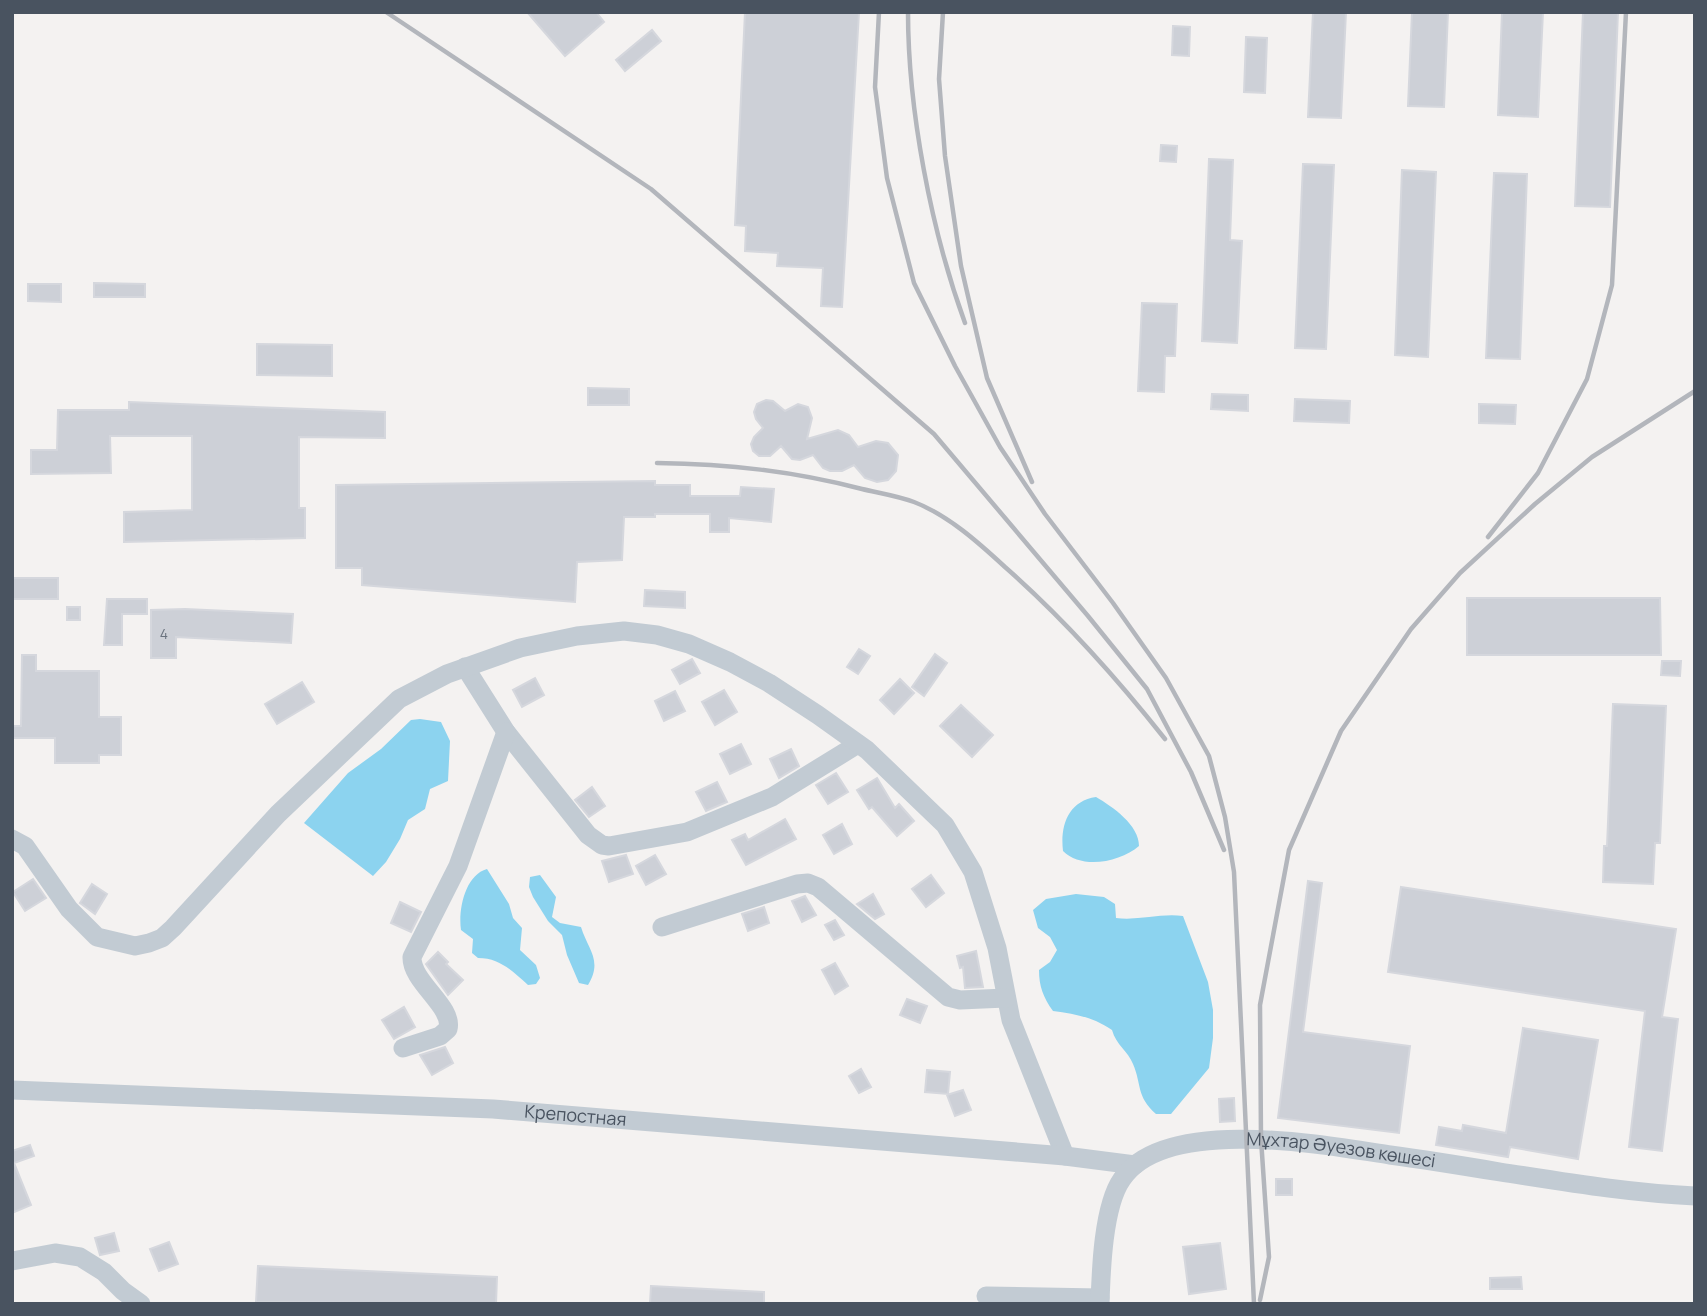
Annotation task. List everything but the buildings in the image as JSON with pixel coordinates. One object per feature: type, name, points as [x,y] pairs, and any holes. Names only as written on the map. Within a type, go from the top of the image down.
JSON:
[{"type":"street","points":[[12,839],[25,846],[69,909],[97,937],[122,944],[149,943],[173,928],[278,814],[399,699],[423,684],[520,648],[577,636],[624,631],[657,635],[689,644],[759,678],[818,715],[858,744],[945,825],[973,872],[997,948],[1011,1020],[1065,1156]]},
{"type":"street","points":[[465,667],[506,732],[588,835],[601,845],[687,832],[772,797],[858,744]]},
{"type":"street","points":[[402,1048],[440,1036],[448,1029],[448,1018],[415,971],[412,957],[458,866],[506,732]]},
{"type":"street","points":[[662,927],[797,884],[808,883],[818,887],[948,997],[960,1000],[1006,998]]},
{"type":"street","name":"Крепостная","points":[[12,1090],[494,1109],[1065,1156],[1135,1165]]},
{"type":"street","name":"Мұхтар Әуезов көшесі","points":[[1135,1165],[1156,1154],[1198,1142],[1261,1139],[1311,1142],[1606,1189],[1695,1196]]},
{"type":"street","points":[[986,1296],[1100,1301],[1105,1241],[1112,1202],[1121,1180],[1135,1165]]},
{"type":"street","points":[[12,1261],[55,1253],[80,1257],[104,1272],[141,1304]]},
{"type":"water","points":[[411,720],[441,722],[450,741],[448,781],[430,789],[425,809],[408,820],[386,862],[373,876],[304,823],[348,773],[381,749]]},
{"type":"water","points":[[1096,797],[1130,824],[1138,838],[1139,846],[1112,860],[1090,862],[1071,857],[1063,851],[1062,842],[1065,824],[1072,809],[1086,799]]},
{"type":"water","points":[[487,869],[509,904],[513,918],[522,928],[520,950],[536,965],[540,978],[536,984],[528,985],[511,970],[493,960],[478,958],[472,953],[473,939],[461,930],[462,903],[468,886],[473,878]]},
{"type":"water","points":[[540,875],[556,897],[552,917],[560,923],[581,927],[594,962],[588,985],[579,983],[562,935],[548,921],[533,897],[529,887],[530,877]]},
{"type":"water","points":[[1076,894],[1104,897],[1115,904],[1116,918],[1183,916],[1208,982],[1213,1010],[1213,1038],[1209,1068],[1171,1114],[1156,1114],[1145,1102],[1133,1064],[1112,1030],[1084,1017],[1053,1011],[1044,996],[1039,970],[1050,962],[1057,950],[1050,937],[1038,928],[1033,910],[1046,899]]},
{"type":"railway","points":[[386,12],[651,189],[934,434],[1147,689],[1191,772],[1224,850]]},
{"type":"railway","points":[[879,12],[875,87],[887,178],[914,283],[955,366],[1000,447],[1045,514],[1166,678],[1209,756],[1225,817],[1234,872],[1254,1304]]},
{"type":"railway","points":[[908,12],[912,89],[924,169],[942,249],[965,323]]},
{"type":"railway","points":[[943,12],[939,79],[945,156],[961,266],[987,378],[1032,482]]},
{"type":"railway","points":[[1488,537],[1538,473],[1587,379],[1612,285],[1626,12]]},
{"type":"railway","points":[[1260,1300],[1269,1257],[1261,1139],[1260,1005],[1289,850],[1341,731],[1411,629],[1460,573],[1535,504],[1592,457],[1695,391]]},
{"type":"railway","points":[[657,463],[710,465],[785,473],[895,496],[927,508],[974,539],[1048,607],[1128,693],[1165,739]]}]
